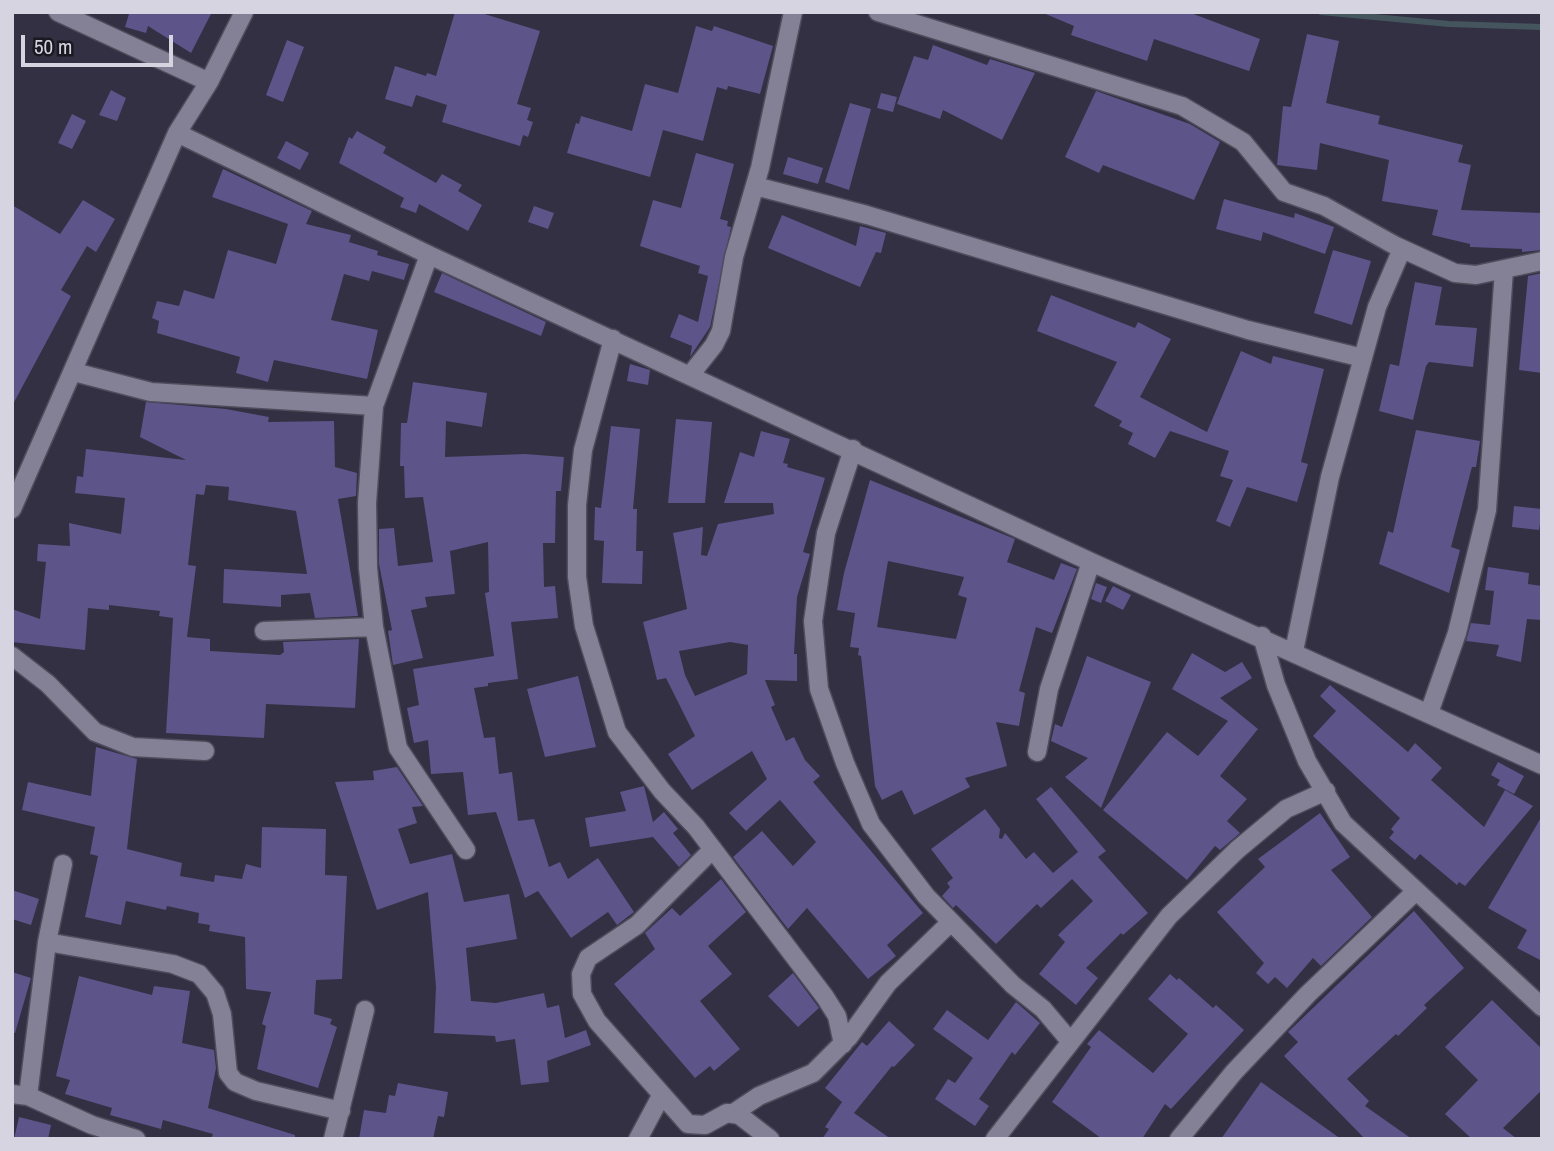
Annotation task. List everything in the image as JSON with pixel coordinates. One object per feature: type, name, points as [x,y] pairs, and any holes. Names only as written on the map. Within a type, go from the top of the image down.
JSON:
[{"type":"street","points":[[58,12],[209,82]]},
{"type":"street","points":[[12,509],[177,133],[209,82],[244,12]]},
{"type":"street","points":[[691,374],[714,345],[721,331],[734,257],[755,186],[793,12]]},
{"type":"street","points":[[878,12],[1182,106],[1243,142],[1284,192],[1324,206],[1402,249],[1454,273],[1476,275],[1542,261]]},
{"type":"street","points":[[177,133],[429,255],[853,449],[1091,562],[1262,636],[1542,765]]},
{"type":"street","points":[[755,186],[867,215],[1248,330],[1363,358]]},
{"type":"street","points":[[1294,651],[1314,544],[1363,358],[1377,307],[1402,249]]},
{"type":"street","points":[[429,255],[374,406],[367,516],[368,568],[374,627],[398,748],[466,850]]},
{"type":"street","points":[[1429,713],[1457,633],[1485,523],[1501,346],[1504,270]]},
{"type":"street","points":[[613,339],[583,450],[577,505],[577,577],[584,626],[617,732],[662,791],[713,849],[831,1006],[837,1016],[843,1044]]},
{"type":"street","points":[[74,372],[151,392],[374,406]]},
{"type":"street","points":[[853,449],[826,533],[813,621],[819,689],[845,763],[872,824],[950,923],[1013,985],[1043,1009],[1070,1041]]},
{"type":"street","points":[[1037,752],[1055,667],[1091,562]]},
{"type":"street","points":[[264,631],[374,627]]},
{"type":"street","points":[[1262,636],[1276,685],[1307,761],[1343,823],[1542,1007]]},
{"type":"street","points":[[12,656],[48,684],[95,732],[133,747],[205,751]]},
{"type":"street","points":[[995,1139],[1169,916],[1286,808],[1326,791]]},
{"type":"street","points":[[713,849],[637,925],[588,958],[581,974],[582,994],[597,1021],[661,1096],[694,1126],[705,1125],[718,1115],[738,1115],[770,1139]]},
{"type":"street","points":[[63,864],[20,1095],[91,1132],[136,1139]]},
{"type":"street","points":[[1180,1139],[1234,1072],[1308,994],[1416,891]]},
{"type":"street","points":[[732,1114],[759,1096],[813,1073],[843,1044],[888,982],[950,923]]},
{"type":"street","points":[[47,942],[173,964],[199,974],[215,993],[222,1014],[228,1073],[234,1082],[256,1091],[341,1111]]},
{"type":"street","points":[[333,1139],[365,1010]]},
{"type":"street","points":[[638,1139],[661,1096]]},
{"type":"building","points":[[126,12],[212,12],[191,53],[148,26],[146,33],[125,27],[129,14]]},
{"type":"building","points":[[455,12],[478,12],[540,31],[517,104],[531,108],[527,120],[533,122],[528,137],[523,135],[520,146],[442,122],[447,105],[416,95],[412,107],[385,99],[395,66],[426,76],[427,73],[436,76]]},
{"type":"building","points":[[1041,12],[1188,12],[1260,39],[1249,71],[1154,39],[1147,61],[1071,35],[1074,26]]},
{"type":"building","points":[[696,26],[712,31],[714,26],[773,46],[760,94],[728,86],[727,90],[717,87],[703,141],[663,130],[650,177],[567,153],[576,123],[579,124],[581,116],[632,131],[645,84],[678,93]]},
{"type":"building","points":[[1307,34],[1339,41],[1326,103],[1380,116],[1378,124],[1463,145],[1458,162],[1471,165],[1461,210],[1542,213],[1542,250],[1522,252],[1522,249],[1470,247],[1470,244],[1432,235],[1438,210],[1382,201],[1389,160],[1320,143],[1317,170],[1277,165],[1283,106],[1291,107]]},
{"type":"building","points":[[287,40],[304,47],[283,102],[266,95]]},
{"type":"building","points":[[933,45],[987,65],[990,59],[1035,73],[1002,140],[943,110],[940,119],[897,104],[914,56],[928,60]]},
{"type":"building","points":[[111,90],[126,98],[117,121],[99,115]]},
{"type":"building","points":[[1096,91],[1190,124],[1220,142],[1194,200],[1103,165],[1099,173],[1065,157]]},
{"type":"building","points":[[881,93],[897,97],[893,112],[877,108]]},
{"type":"building","points":[[850,103],[871,109],[849,190],[825,182]]},
{"type":"building","points":[[72,114],[86,121],[72,149],[58,143]]},
{"type":"building","points":[[357,131],[386,147],[383,153],[436,183],[442,174],[462,185],[458,191],[482,205],[468,231],[419,204],[416,213],[400,207],[404,198],[339,163],[349,137],[352,139]]},
{"type":"building","points":[[286,141],[309,153],[300,170],[277,158]]},
{"type":"building","points":[[696,153],[734,164],[720,219],[728,221],[727,226],[731,227],[710,327],[690,357],[692,346],[670,337],[679,314],[698,322],[708,276],[698,273],[700,266],[640,246],[653,200],[681,208]]},
{"type":"building","points":[[788,157],[823,168],[818,184],[783,174]]},
{"type":"building","points":[[223,169],[312,211],[306,224],[351,235],[349,242],[378,251],[377,255],[409,264],[404,280],[372,271],[369,281],[344,274],[331,320],[378,330],[367,379],[274,360],[268,382],[236,373],[240,357],[157,333],[159,321],[152,318],[157,301],[179,306],[184,290],[214,299],[228,250],[276,264],[288,224],[212,197]]},
{"type":"building","points":[[1224,199],[1294,218],[1295,213],[1334,227],[1325,254],[1263,232],[1261,241],[1216,229]]},
{"type":"building","points":[[83,200],[115,219],[96,252],[87,246],[61,290],[71,296],[12,406],[12,205],[60,234]]},
{"type":"building","points":[[534,206],[554,213],[548,229],[528,222]]},
{"type":"building","points":[[782,215],[856,246],[860,226],[886,233],[881,253],[876,252],[860,287],[768,248]]},
{"type":"building","points":[[1333,250],[1371,261],[1352,325],[1314,313]]},
{"type":"building","points":[[442,273],[546,322],[541,336],[434,292]]},
{"type":"building","points":[[1542,273],[1542,373],[1519,370],[1528,276]]},
{"type":"building","points":[[1415,282],[1442,287],[1435,325],[1477,328],[1473,367],[1429,362],[1426,366],[1413,420],[1379,411],[1390,364],[1399,366]]},
{"type":"building","points":[[1051,295],[1135,328],[1138,322],[1171,339],[1140,397],[1207,432],[1241,351],[1271,364],[1273,356],[1324,369],[1301,462],[1308,464],[1297,502],[1247,487],[1230,527],[1216,521],[1233,480],[1220,476],[1229,451],[1170,431],[1155,458],[1128,444],[1133,433],[1119,426],[1122,421],[1094,406],[1117,362],[1037,331]]},
{"type":"building","points":[[630,364],[650,370],[648,385],[627,381]]},
{"type":"building","points":[[413,382],[487,393],[482,427],[446,421],[445,457],[525,454],[564,457],[561,491],[556,491],[555,543],[543,543],[544,587],[555,586],[558,618],[511,622],[518,679],[474,688],[484,738],[495,737],[499,774],[512,772],[518,821],[534,819],[549,867],[560,862],[568,879],[598,858],[634,912],[617,925],[608,912],[571,938],[538,891],[525,898],[496,812],[468,815],[463,772],[431,774],[428,740],[414,743],[407,708],[419,705],[413,669],[494,656],[485,593],[489,592],[488,542],[450,551],[455,594],[425,597],[427,607],[411,610],[423,658],[393,665],[388,631],[392,630],[379,564],[379,529],[394,528],[398,566],[433,562],[423,497],[405,498],[404,466],[400,466],[401,423],[407,423]]},
{"type":"building","points":[[146,402],[226,409],[269,417],[268,422],[334,421],[335,467],[357,473],[356,496],[338,499],[358,616],[315,618],[310,593],[281,595],[281,607],[223,603],[224,569],[307,574],[296,511],[228,500],[229,487],[206,485],[204,495],[196,494],[188,565],[196,566],[187,637],[210,639],[210,651],[280,655],[284,652],[283,642],[359,639],[355,708],[266,704],[264,738],[166,733],[173,618],[159,616],[160,611],[109,605],[109,610],[88,608],[85,650],[12,642],[12,609],[40,619],[46,562],[37,561],[38,544],[70,546],[69,523],[121,534],[125,498],[75,493],[77,476],[83,477],[86,449],[186,460],[140,437]]},
{"type":"building","points":[[676,419],[712,422],[705,503],[668,503]]},
{"type":"building","points":[[611,426],[640,429],[633,509],[637,509],[636,551],[643,551],[642,584],[602,583],[604,541],[594,540],[595,507],[601,508]]},
{"type":"building","points":[[1416,430],[1480,441],[1476,467],[1472,467],[1451,547],[1460,550],[1449,593],[1379,564],[1388,531],[1393,533]]},
{"type":"building","points":[[761,431],[790,439],[783,463],[788,464],[787,467],[825,478],[803,552],[810,554],[797,597],[794,654],[797,654],[797,681],[765,680],[775,705],[771,707],[786,741],[794,737],[805,760],[820,776],[813,782],[923,913],[887,945],[896,956],[868,979],[807,908],[788,929],[733,857],[762,831],[793,866],[816,842],[780,800],[746,831],[729,813],[767,779],[752,751],[692,790],[668,754],[695,736],[666,678],[657,680],[643,622],[687,609],[673,533],[703,527],[701,555],[707,556],[718,524],[774,514],[773,503],[724,503],[740,452],[754,457]],"holes":[[[730,642],[748,645],[747,674],[695,696],[685,675],[679,651]]]},
{"type":"building","points":[[870,480],[1015,539],[1007,562],[1054,580],[1061,563],[1077,569],[1052,633],[1036,627],[1019,691],[1025,693],[1019,726],[996,722],[1007,766],[965,778],[970,787],[914,815],[902,790],[882,800],[875,786],[861,656],[858,655],[859,648],[850,647],[855,613],[837,610],[844,573]],"holes":[[[888,561],[964,577],[958,595],[967,598],[956,639],[877,627]]]},
{"type":"building","points":[[1514,506],[1542,509],[1539,530],[1512,527]]},
{"type":"building","points":[[1488,567],[1529,573],[1528,584],[1542,586],[1542,620],[1527,619],[1521,662],[1496,656],[1499,645],[1466,641],[1471,623],[1490,625],[1494,591],[1485,590]]},
{"type":"building","points":[[1096,583],[1107,587],[1101,603],[1091,599]]},
{"type":"building","points":[[1113,586],[1131,595],[1123,610],[1105,601]]},
{"type":"building","points":[[1192,653],[1225,672],[1242,662],[1252,678],[1220,698],[1258,729],[1220,776],[1247,799],[1227,821],[1240,833],[1220,850],[1215,846],[1187,880],[1103,810],[1167,732],[1198,756],[1228,721],[1172,689]]},
{"type":"building","points":[[1087,656],[1151,682],[1101,808],[1065,777],[1088,758],[1051,741],[1055,724],[1062,727]]},
{"type":"building","points":[[578,676],[596,747],[545,757],[527,689]]},
{"type":"building","points":[[1330,685],[1408,752],[1415,743],[1442,768],[1431,780],[1484,827],[1505,790],[1533,806],[1465,886],[1459,882],[1457,885],[1420,854],[1415,860],[1389,838],[1394,832],[1391,829],[1400,818],[1313,736],[1336,711],[1320,696]]},
{"type":"building","points":[[96,747],[137,759],[127,849],[182,863],[180,876],[214,882],[215,875],[242,879],[246,864],[261,868],[262,827],[326,829],[325,875],[347,876],[342,979],[316,980],[314,1014],[332,1019],[330,1024],[337,1027],[318,1088],[257,1069],[266,1026],[262,1024],[271,992],[246,989],[245,937],[209,931],[210,925],[198,923],[199,913],[167,906],[166,910],[126,901],[121,925],[85,917],[98,856],[90,854],[95,827],[22,810],[28,782],[91,796]]},
{"type":"building","points":[[1498,762],[1524,776],[1514,794],[1497,785],[1500,780],[1491,775]]},
{"type":"building","points":[[397,767],[423,806],[412,807],[417,823],[398,829],[410,864],[452,854],[464,902],[509,894],[517,939],[466,948],[471,1001],[496,1003],[544,993],[547,1008],[559,1005],[565,1038],[586,1030],[591,1045],[547,1061],[549,1082],[521,1085],[515,1039],[496,1042],[495,1036],[434,1033],[436,987],[428,892],[377,910],[335,782],[374,780],[373,771]]},
{"type":"building","points":[[644,786],[653,822],[664,812],[678,829],[673,833],[691,855],[679,867],[653,837],[590,847],[585,818],[626,811],[620,792]]},
{"type":"building","points":[[1051,787],[1106,851],[1098,857],[1148,913],[1123,935],[1121,933],[1086,968],[1098,978],[1076,1005],[1039,974],[1065,942],[1058,935],[1093,901],[1072,879],[1041,908],[1037,904],[996,944],[956,905],[953,908],[942,896],[950,887],[947,883],[953,878],[931,849],[985,809],[1000,829],[999,838],[1002,839],[1005,833],[1026,859],[1034,852],[1053,873],[1078,852],[1036,799]]},
{"type":"building","points":[[1320,813],[1350,857],[1331,870],[1372,917],[1321,966],[1313,958],[1287,988],[1275,977],[1268,984],[1256,973],[1264,963],[1217,912],[1265,867],[1258,859]]},
{"type":"building","points":[[1542,816],[1542,961],[1517,948],[1527,930],[1488,908]]},
{"type":"building","points":[[721,879],[746,912],[708,946],[732,974],[700,1001],[740,1049],[714,1071],[710,1066],[695,1078],[614,984],[655,949],[645,933],[647,931],[672,908],[680,916]]},
{"type":"building","points":[[12,890],[39,899],[31,925],[12,919]]},
{"type":"building","points":[[1414,911],[1464,968],[1424,1005],[1427,1008],[1398,1036],[1396,1034],[1347,1079],[1369,1101],[1365,1106],[1412,1139],[1365,1139],[1284,1056],[1298,1042],[1288,1032]]},
{"type":"building","points":[[12,972],[31,978],[15,1033],[12,1033]]},
{"type":"building","points":[[793,973],[819,1008],[798,1027],[768,996]]},
{"type":"building","points":[[1170,974],[1177,980],[1179,978],[1213,1008],[1216,1005],[1244,1030],[1171,1109],[1165,1104],[1142,1139],[1102,1139],[1052,1102],[1091,1047],[1087,1044],[1099,1030],[1153,1073],[1188,1034],[1148,999]]},
{"type":"building","points":[[79,976],[152,995],[154,986],[190,991],[182,1043],[214,1050],[216,1068],[208,1108],[295,1135],[295,1139],[211,1139],[213,1134],[163,1120],[161,1129],[110,1115],[112,1108],[65,1094],[70,1080],[56,1076]]},
{"type":"building","points":[[1492,1000],[1542,1049],[1542,1090],[1503,1128],[1517,1139],[1472,1139],[1445,1114],[1478,1080],[1445,1047]]},
{"type":"building","points":[[1016,1002],[1040,1023],[1015,1055],[1012,1052],[979,1099],[989,1106],[975,1126],[935,1099],[948,1079],[955,1083],[973,1058],[933,1029],[947,1010],[988,1040]]},
{"type":"building","points":[[889,1021],[915,1045],[892,1066],[854,1113],[891,1139],[822,1139],[829,1129],[825,1127],[842,1102],[825,1088],[862,1042],[867,1046]]},
{"type":"building","points":[[1261,1082],[1341,1139],[1221,1139]]},
{"type":"building","points":[[398,1083],[448,1092],[444,1117],[438,1116],[433,1139],[359,1139],[364,1110],[386,1113],[389,1095],[395,1096]]},
{"type":"building","points":[[19,1117],[51,1125],[48,1139],[14,1139]]},
{"type":"waterway","points":[[1321,12],[1449,24],[1542,27]]}]
